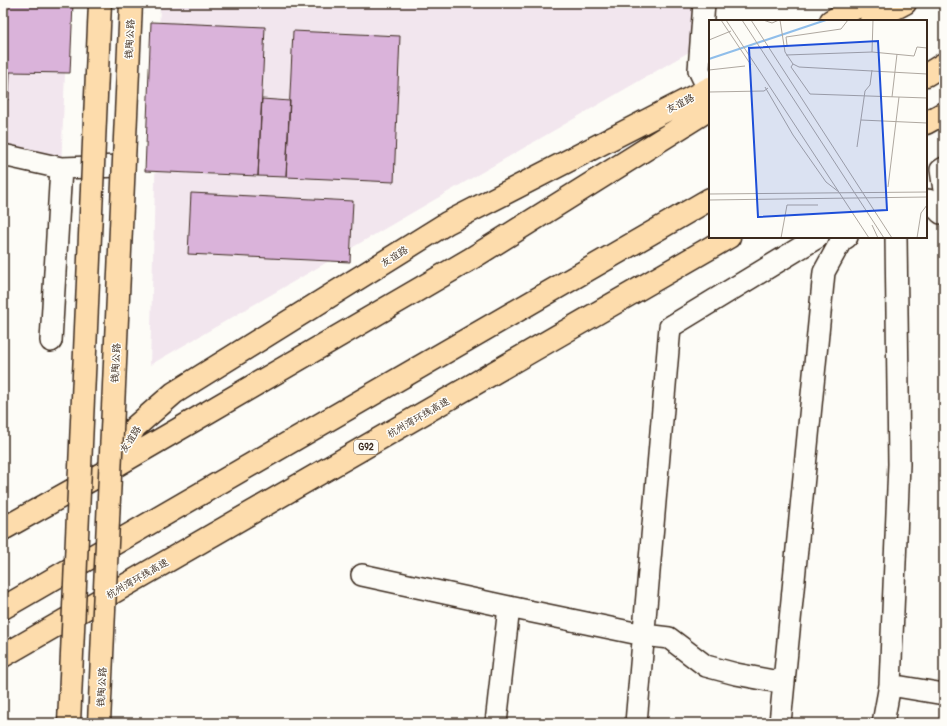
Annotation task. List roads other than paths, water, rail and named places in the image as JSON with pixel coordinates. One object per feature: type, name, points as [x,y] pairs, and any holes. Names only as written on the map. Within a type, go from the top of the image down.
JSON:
[{"type":"main road","points":[[69,723],[100,3]]},
{"type":"main road","name":"钱陶公路","points":[[99,723],[131,3]]},
{"type":"main road","points":[[833,20],[864,3]]},
{"type":"main road","points":[[873,20],[905,3]]},
{"type":"main road","points":[[927,74],[944,64]]},
{"type":"main road","name":"友谊路","points":[[112,468],[135,427],[174,392],[447,223],[709,94]]},
{"type":"main road","name":"友谊路","points":[[3,529],[112,468],[469,260],[709,95]]},
{"type":"main road","points":[[927,122],[944,113]]},
{"type":"main road","points":[[3,608],[709,201]]},
{"type":"main road","name":"杭州湾环线高速","points":[[3,656],[727,238]]},
{"type":"main road","points":[[3,600],[55,578]]},
{"type":"street","points":[[112,468],[125,3]]},
{"type":"street","points":[[704,3],[699,70],[709,92]]},
{"type":"street","points":[[3,155],[61,168],[120,166]]},
{"type":"street","points":[[51,341],[61,168]]},
{"type":"street","points":[[944,168],[941,170],[936,197],[941,213],[944,213]]},
{"type":"street","points":[[636,723],[670,327],[816,238]]},
{"type":"street","points":[[780,723],[824,272],[841,238]]},
{"type":"street","points":[[883,723],[890,685],[899,464],[896,238]]},
{"type":"street","points":[[362,575],[644,635],[669,638],[706,666],[736,674],[784,683]]},
{"type":"street","points":[[496,723],[509,607]]},
{"type":"street","points":[[890,685],[944,694]]}]
